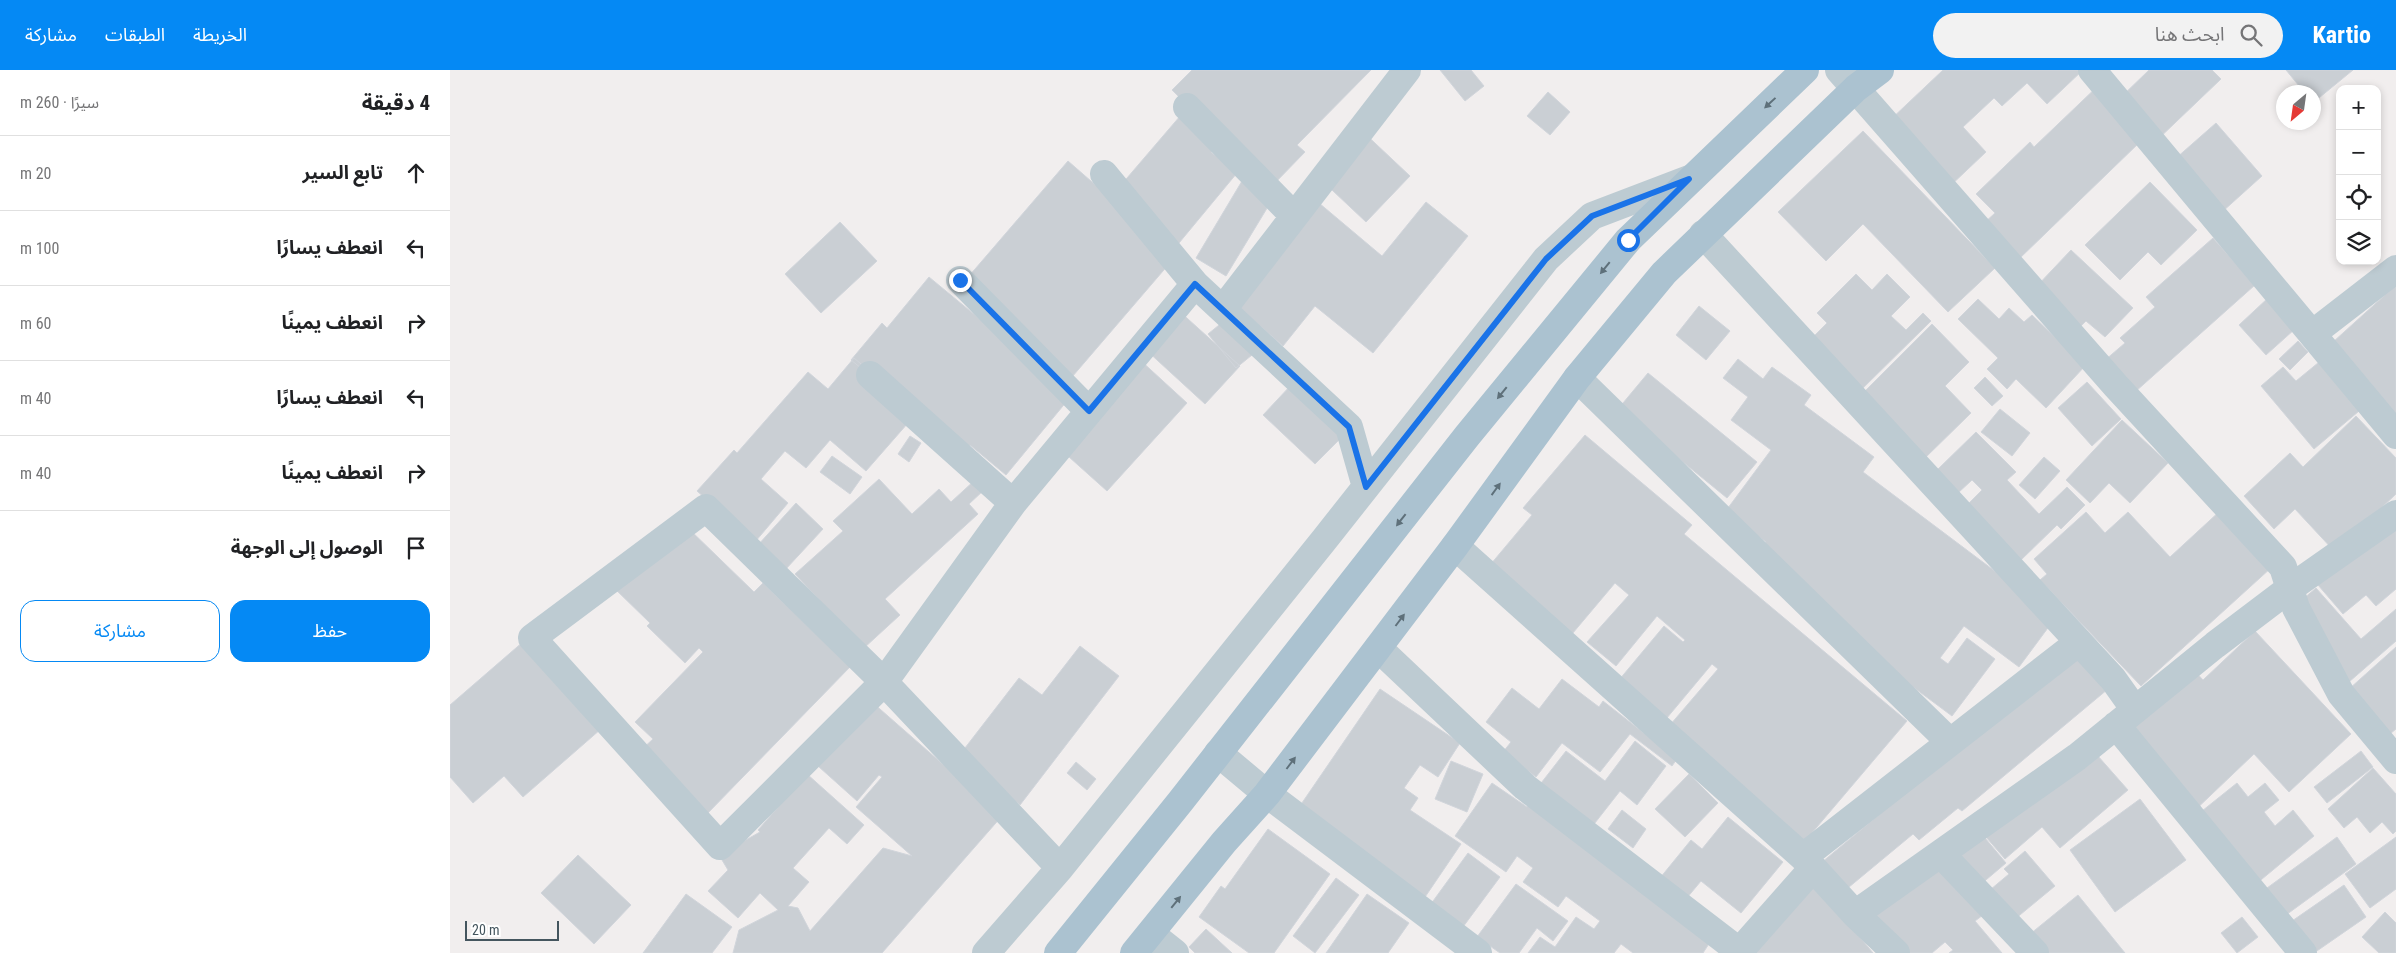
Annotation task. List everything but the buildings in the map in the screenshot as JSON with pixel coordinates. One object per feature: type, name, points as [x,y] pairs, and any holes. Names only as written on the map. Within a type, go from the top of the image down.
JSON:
[{"type":"main road","points":[[1058,953],[1218,754],[1467,436],[1628,240],[1689,179],[1805,70]]},
{"type":"main road","points":[[1143,943],[1224,842],[1267,794],[1455,546],[1577,378],[1664,273],[1848,79],[1880,70]]},
{"type":"street","points":[[1223,310],[1407,70]]},
{"type":"street","points":[[2092,70],[2396,434]]},
{"type":"street","points":[[1848,79],[2116,386],[2283,566],[2296,608],[2341,694],[2396,760]]},
{"type":"street","points":[[1186,107],[1294,216]]},
{"type":"street","points":[[1104,174],[1195,284],[1349,427],[1366,487]]},
{"type":"street","points":[[986,953],[1060,868],[1366,487],[1546,259],[1592,216],[1689,179]]},
{"type":"street","points":[[1703,234],[2113,679],[2126,718],[2303,953]]},
{"type":"street","points":[[2312,334],[2396,269]]},
{"type":"street","points":[[960,280],[1089,411]]},
{"type":"street","points":[[1060,868],[884,682],[706,508],[532,638],[720,846],[884,682],[1013,503],[1195,284]]},
{"type":"street","points":[[870,375],[1013,503]]},
{"type":"street","points":[[1577,378],[1950,742]]},
{"type":"street","points":[[1855,914],[2077,757],[2215,645],[2396,514]]},
{"type":"street","points":[[1455,546],[1808,862],[1855,914],[1896,953]]},
{"type":"street","points":[[1378,648],[1525,787],[1739,952],[1808,862],[1950,742],[2079,642]]},
{"type":"street","points":[[1218,754],[1267,794],[1478,953]]},
{"type":"street","points":[[1940,854],[2035,953]]},
{"type":"street","points":[[1143,943],[1175,953]]},
{"type":"route","points":[[960,280],[1089,411],[1195,284],[1349,427],[1366,487],[1546,259],[1592,216],[1689,179],[1628,240]]}]
